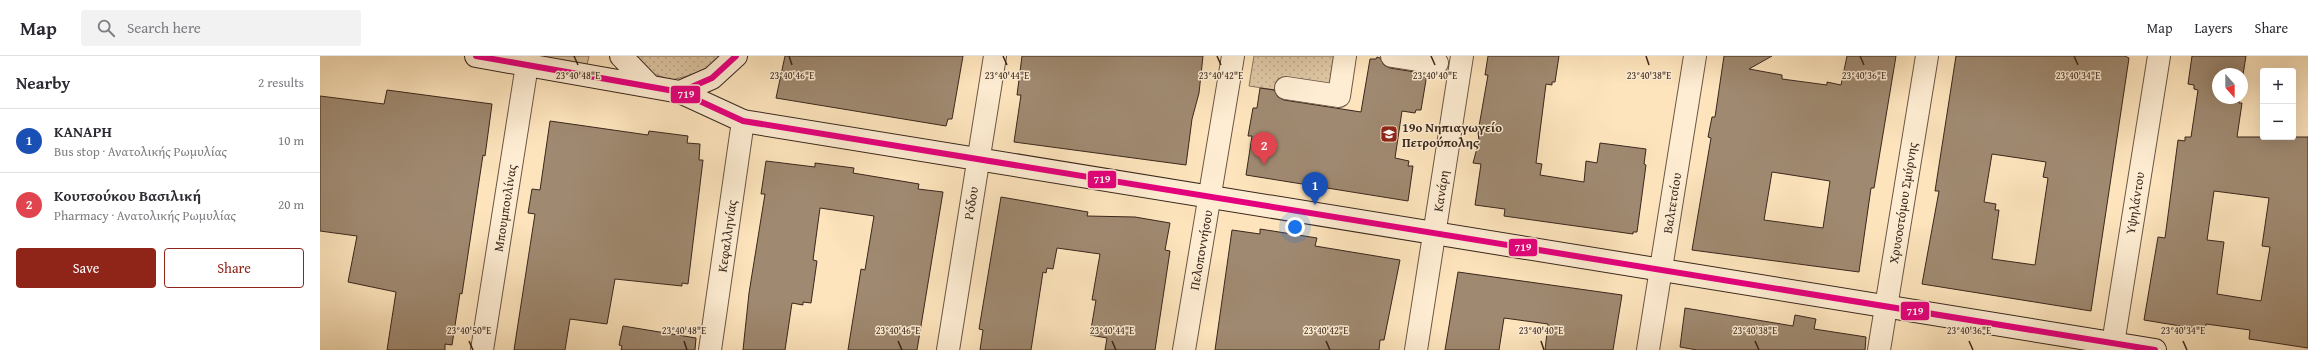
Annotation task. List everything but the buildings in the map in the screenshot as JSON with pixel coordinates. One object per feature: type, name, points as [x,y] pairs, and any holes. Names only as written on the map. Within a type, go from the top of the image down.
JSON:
[{"type":"street","points":[[476,56],[649,85],[680,92],[743,121],[1886,306],[2113,347],[2156,350]]},
{"type":"street","points":[[621,56],[649,85]]},
{"type":"street","points":[[680,92],[712,78],[736,56]]},
{"type":"street","name":"Ρόδου","points":[[948,350],[995,56]]},
{"type":"street","name":"Πελοποννήσου","points":[[1184,350],[1233,56]]},
{"type":"street","points":[[1286,88],[1339,96],[1345,56]]},
{"type":"street","points":[[1392,56],[1437,63]]},
{"type":"street","name":"Κανάρη","points":[[1416,350],[1462,56]]},
{"type":"street","name":"Βαλτετσίου","points":[[1648,350],[1695,56]]},
{"type":"street","name":"Χρυσοστόμου Σμύρνης","points":[[1879,350],[1927,56]]},
{"type":"street","name":"Υψηλάντου","points":[[2113,347],[2159,56]]},
{"type":"street","name":"Μπουμπουλίνας","points":[[482,350],[527,65]]},
{"type":"street","name":"Κεφαλληνίας","points":[[710,350],[743,121]]},
{"type":"shaded area","points":[[540,56],[589,56],[587,65]]},
{"type":"shaded area","points":[[636,56],[721,56],[706,71],[672,80],[647,72]]},
{"type":"shaded area","points":[[1254,56],[1349,56],[1342,100],[1249,86]]},
{"type":"transit line","name":"719","points":[[476,56],[680,92],[743,121],[2155,350]]},
{"type":"transit line","name":"719","points":[[680,92],[712,78],[736,56]]},
{"type":"place","name":"19ο Νηπιαγωγείο Πετρούπολης","points":[[1389,134]]},
{"type":"place","name":"Κουτσούκου Βασιλική","points":[[1264,165]]},
{"type":"place","name":"ΚΑΝΑΡΗ","points":[[1315,205]]}]
